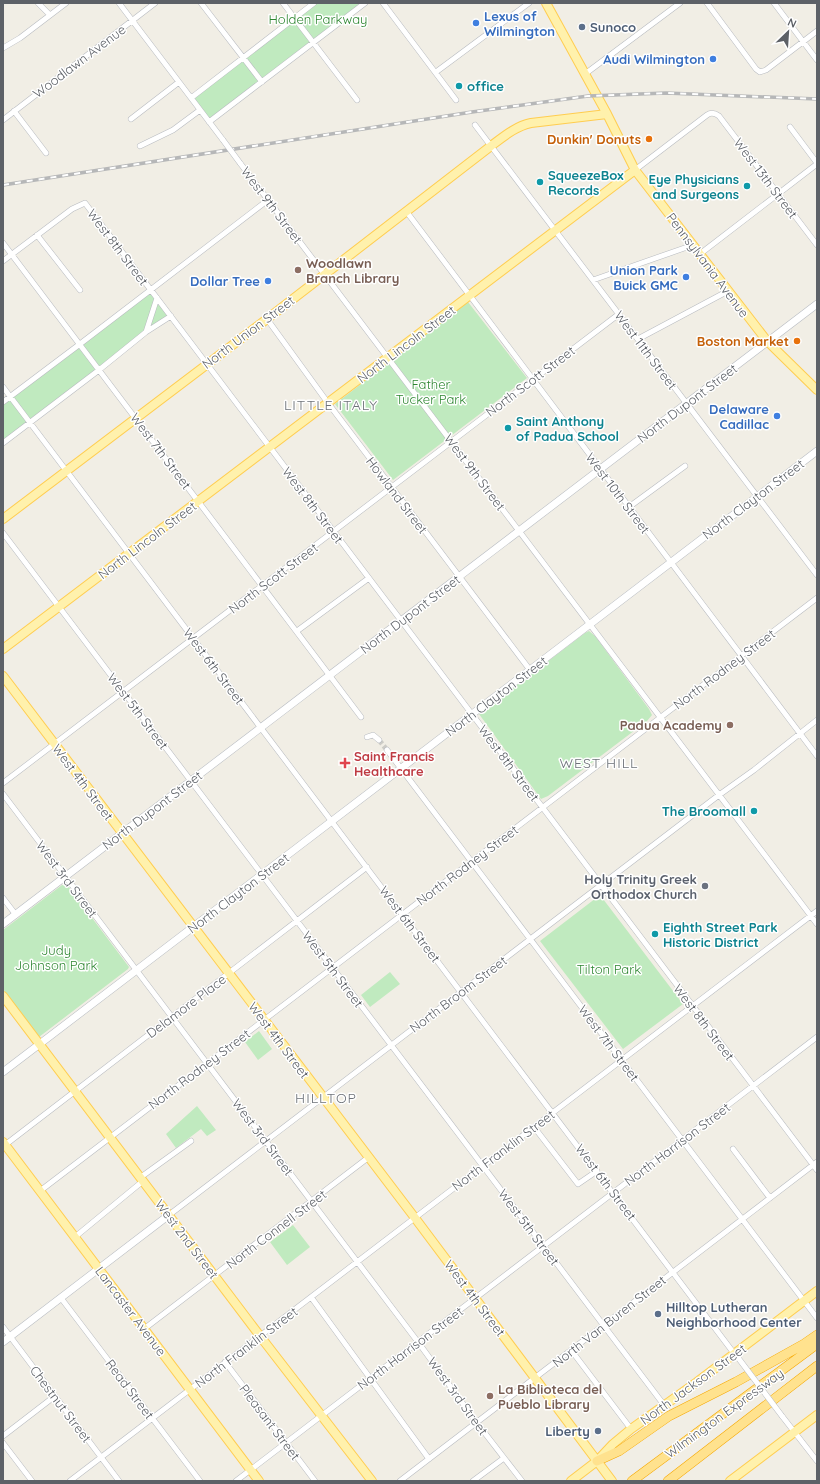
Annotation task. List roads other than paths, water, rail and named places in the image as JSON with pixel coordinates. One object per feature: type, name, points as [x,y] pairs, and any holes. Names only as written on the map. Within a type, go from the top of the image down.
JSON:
[{"type":"highway","points":[[597,1461],[619,1451],[670,1416],[736,1382],[804,1344],[817,1335]]},
{"type":"highway","name":"Wilmington Expressway","points":[[632,1481],[817,1344]]},
{"type":"highway","name":"Wilmington Expressway","points":[[668,1481],[817,1366]]},
{"type":"highway","points":[[747,1421],[780,1400],[817,1372]]},
{"type":"main road","name":"Pennsylvania Avenue","points":[[546,3],[607,114],[635,170],[767,342],[817,390]]},
{"type":"main road","name":"North Union Street","points":[[3,519],[206,363],[267,319],[324,273],[491,146],[526,124],[607,114]]},
{"type":"main road","name":"North Lincoln Street","points":[[3,649],[635,170]]},
{"type":"main road","name":"West 4th Street","points":[[3,676],[369,1157],[612,1481]]},
{"type":"main road","name":"West 2nd Street","points":[[3,996],[260,1336],[372,1481]]},
{"type":"main road","name":"Lancaster Avenue","points":[[4,1143],[259,1481]]},
{"type":"main road","name":"North Jackson Street","points":[[571,1481],[597,1461],[613,1444],[631,1429],[737,1356],[806,1304],[817,1291]]},
{"type":"main road","points":[[730,1481],[817,1415]]},
{"type":"street","points":[[38,3],[50,15]]},
{"type":"street","points":[[3,48],[20,38],[66,3]]},
{"type":"street","name":"West 9th Street","points":[[119,3],[817,924]]},
{"type":"street","name":"Woodlawn Avenue","points":[[3,120],[155,3]]},
{"type":"street","points":[[201,3],[262,82]]},
{"type":"street","points":[[283,3],[357,100]]},
{"type":"street","points":[[191,98],[314,3]]},
{"type":"street","points":[[209,122],[365,3]]},
{"type":"street","points":[[383,3],[456,100]]},
{"type":"street","points":[[436,72],[529,3]]},
{"type":"street","points":[[585,74],[680,3]]},
{"type":"street","points":[[707,3],[756,69],[760,72],[766,70],[817,31]]},
{"type":"street","points":[[774,3],[817,60]]},
{"type":"street","points":[[131,118],[179,82]]},
{"type":"street","points":[[140,146],[174,130],[200,110]]},
{"type":"street","points":[[14,111],[46,153]]},
{"type":"street","name":"North Lincoln Street","points":[[635,170],[706,115],[713,113]]},
{"type":"street","name":"West 13th Street","points":[[713,113],[719,116],[817,245]]},
{"type":"street","name":"West 11th Street","points":[[475,125],[817,575]]},
{"type":"street","points":[[700,254],[817,164],[790,128]]},
{"type":"street","points":[[3,402],[268,200]]},
{"type":"street","name":"West 8th Street","points":[[37,235],[77,206],[84,203],[692,1006],[753,1086],[815,1163],[817,1170]]},
{"type":"street","name":"West 10th Street","points":[[406,211],[817,756]]},
{"type":"street","points":[[3,261],[37,235],[80,290]]},
{"type":"street","name":"West 7th Street","points":[[3,242],[361,717]]},
{"type":"street","points":[[593,280],[693,245]]},
{"type":"street","points":[[638,340],[728,291]]},
{"type":"street","points":[[146,332],[157,298]]},
{"type":"street","name":"North Dupont Street","points":[[3,924],[817,304]]},
{"type":"street","name":"North Scott Street","points":[[3,783],[619,314]]},
{"type":"street","points":[[3,443],[146,332],[171,316]]},
{"type":"street","name":"Howland Street","points":[[267,319],[391,488],[530,670]]},
{"type":"street","name":"West 6th Street","points":[[3,387],[817,1461]]},
{"type":"street","name":"North Clayton Street","points":[[3,1072],[817,451]]},
{"type":"street","points":[[629,507],[685,466]]},
{"type":"street","name":"West 5th Street","points":[[3,533],[664,1406]]},
{"type":"street","points":[[297,631],[369,578]]},
{"type":"street","name":"North Rodney Street","points":[[40,1190],[817,598]]},
{"type":"street","name":"North Broom Street","points":[[3,1342],[719,795],[754,770],[817,720]]},
{"type":"street","points":[[366,737],[373,735],[379,740]]},
{"type":"street","name":"West 7th Street","points":[[387,750],[817,1318]]},
{"type":"street","name":"West 3rd Street","points":[[3,794],[312,1201],[522,1481]]},
{"type":"street","name":"Delamore Place","points":[[4,1143],[75,1091],[367,867]]},
{"type":"street","points":[[3,898],[16,915]]},
{"type":"street","name":"North Franklin Street","points":[[70,1481],[817,911]]},
{"type":"street","name":"North Harrison Street","points":[[236,1481],[817,1037]]},
{"type":"street","points":[[534,1127],[578,1184],[597,1171]]},
{"type":"street","points":[[75,1237],[142,1179],[191,1141]]},
{"type":"street","points":[[733,1149],[770,1198]]},
{"type":"street","name":"North Connell Street","points":[[144,1329],[369,1157]]},
{"type":"street","name":"North Van Buren Street","points":[[400,1481],[815,1163]]},
{"type":"street","points":[[311,1297],[429,1459]]},
{"type":"street","name":"Read Street","points":[[61,1298],[200,1481]]},
{"type":"street","name":"Chestnut Street","points":[[3,1327],[119,1481]]},
{"type":"street","points":[[571,1350],[631,1429]]},
{"type":"street","name":"Pleasant Street","points":[[225,1362],[315,1481]]},
{"type":"street","points":[[3,1436],[55,1396]]},
{"type":"street","points":[[3,1443],[32,1481]]},
{"type":"street","points":[[473,1481],[504,1458]]},
{"type":"tunnel","points":[[379,740],[387,750]]},
{"type":"railway","points":[[3,185],[472,112],[588,96],[666,93],[817,99]]},
{"type":"place","name":"Lexus of Wilmington","points":[[476,23]]},
{"type":"place","name":"Sunoco","points":[[582,27]]},
{"type":"place","name":"Audi Wilmington","points":[[713,59]]},
{"type":"place","name":"office","points":[[459,86]]},
{"type":"place","name":"Dunkin' Donuts","points":[[649,139]]},
{"type":"place","name":"SqueezeBox Records","points":[[540,182]]},
{"type":"place","name":"Eye Physicians and Surgeons","points":[[747,186]]},
{"type":"place","name":"Woodlawn Branch Library","points":[[298,270]]},
{"type":"place","name":"Union Park Buick GMC","points":[[686,277]]},
{"type":"place","name":"Dollar Tree","points":[[268,281]]},
{"type":"place","name":"Boston Market","points":[[797,341]]},
{"type":"place","name":"Delaware Cadillac","points":[[777,416]]},
{"type":"place","name":"Saint Anthony of Padua School","points":[[508,428]]},
{"type":"place","name":"Padua Academy","points":[[730,725]]},
{"type":"place","name":"Saint Francis Healthcare","points":[[345,763]]},
{"type":"place","name":"The Broomall","points":[[754,811]]},
{"type":"place","name":"Holy Trinity Greek Orthodox Church","points":[[705,886]]},
{"type":"place","name":"Eighth Street Park Historic District","points":[[655,934]]},
{"type":"place","name":"Hilltop Lutheran Neighborhood Center","points":[[658,1314]]},
{"type":"place","name":"La Biblioteca del Pueblo Library","points":[[490,1396]]},
{"type":"place","name":"Liberty","points":[[598,1431]]},
{"type":"district","name":"LITTLE ITALY","points":[[331,405]]},
{"type":"district","name":"WEST HILL","points":[[599,763]]},
{"type":"district","name":"HILLTOP","points":[[326,1098]]},
{"type":"park label","name":"Holden Parkway","points":[[318,19]]},
{"type":"park label","name":"Father Tucker Park","points":[[431,392]]},
{"type":"park label","name":"Judy Johnson Park","points":[[56,958]]},
{"type":"park label","name":"Tilton Park","points":[[609,969]]}]
